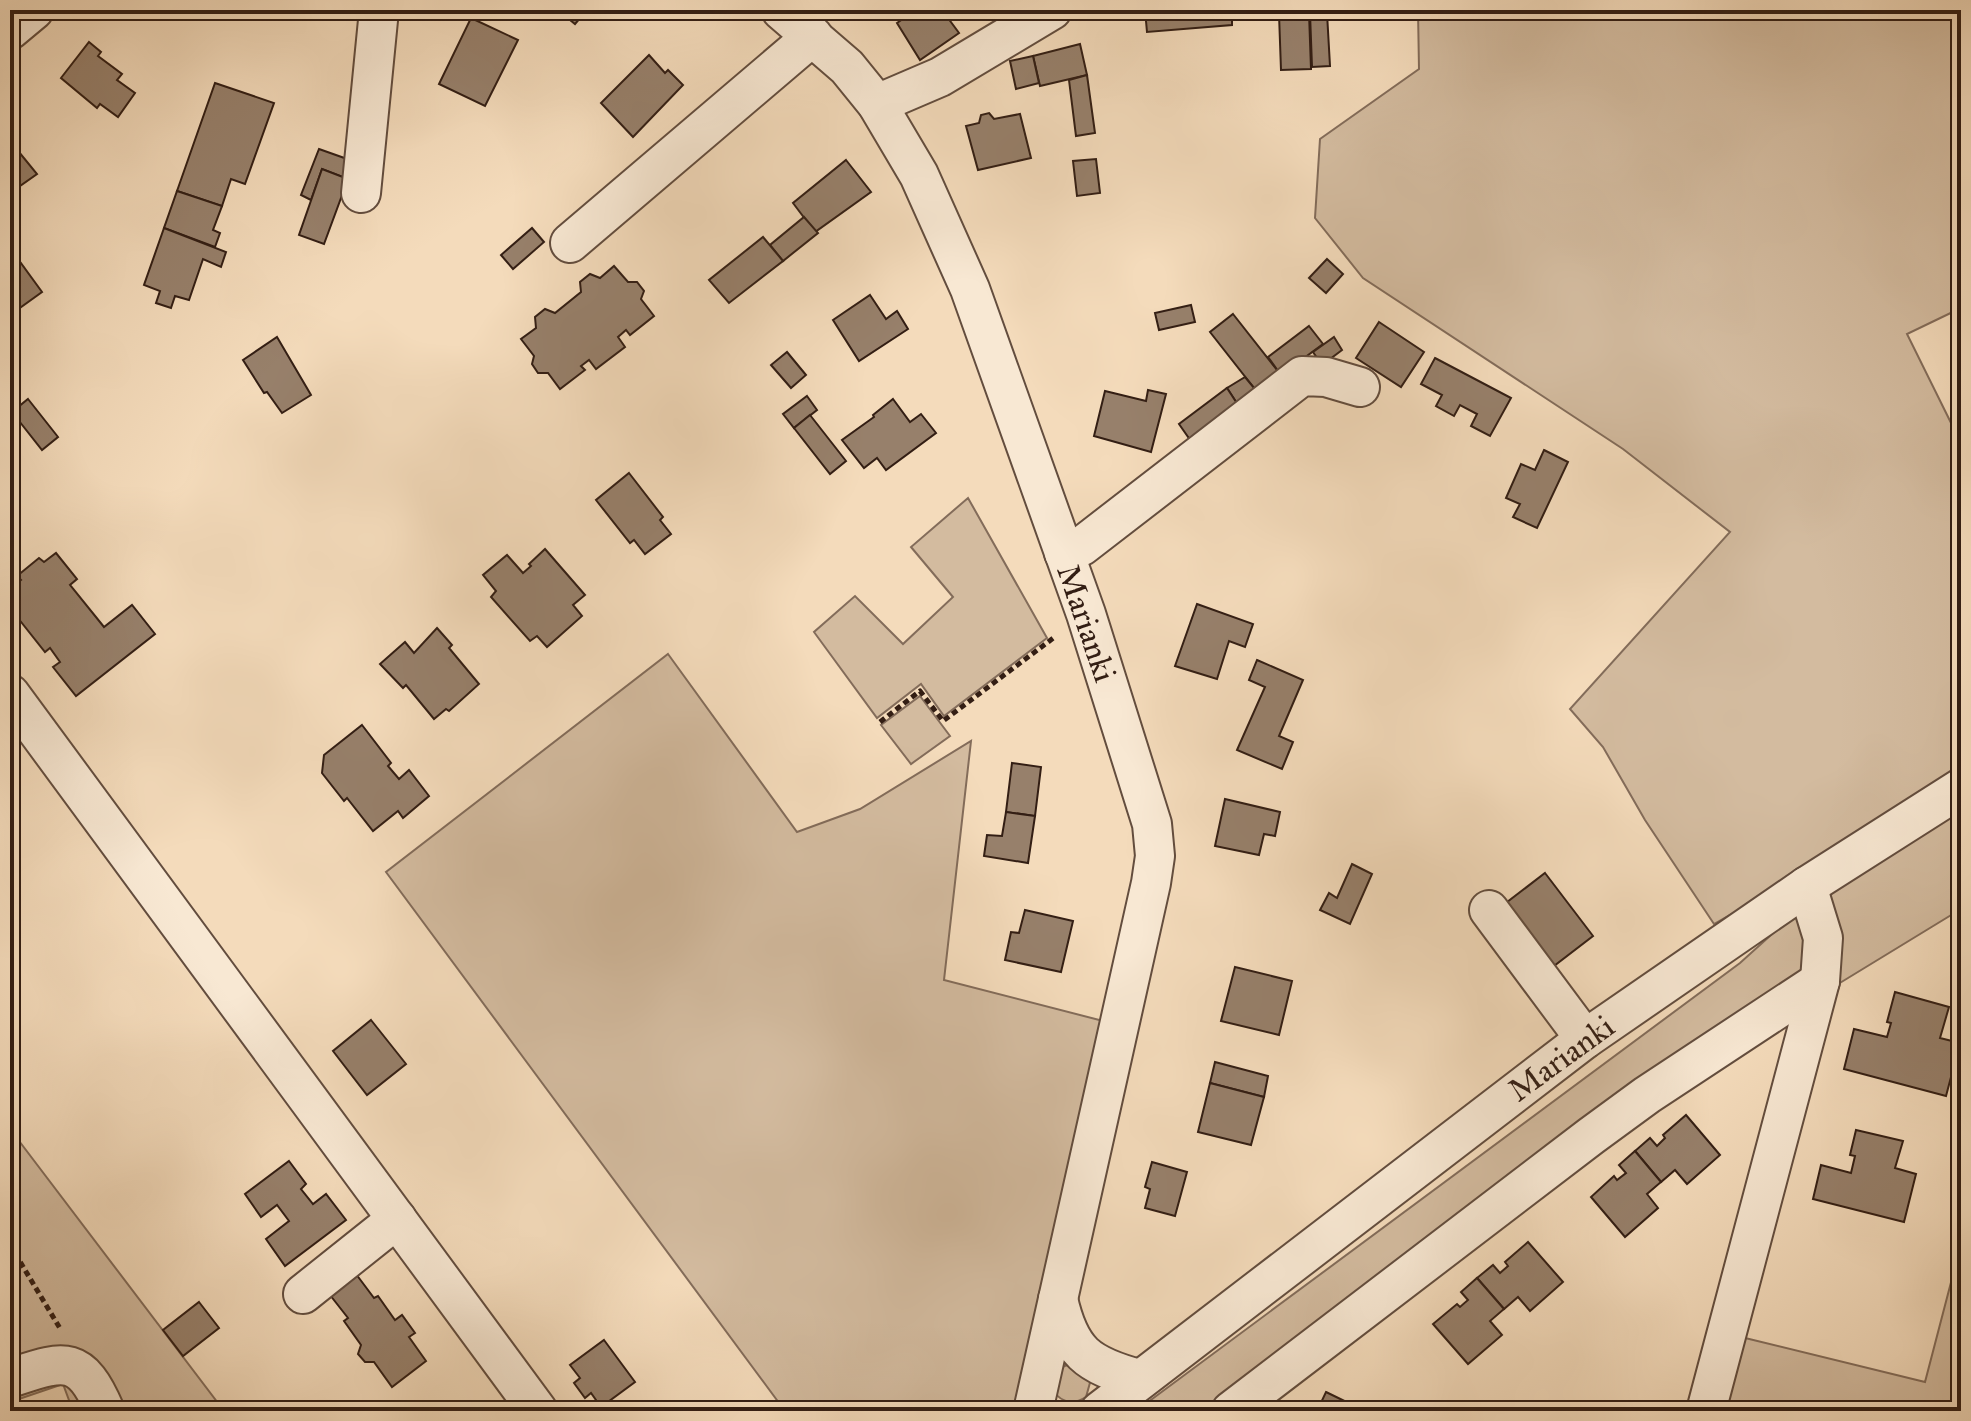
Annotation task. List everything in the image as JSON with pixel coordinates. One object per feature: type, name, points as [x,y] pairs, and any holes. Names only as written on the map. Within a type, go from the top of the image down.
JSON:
[{"type":"street","points":[[10,30],[34,10]]},
{"type":"street","points":[[361,193],[379,10]]},
{"type":"street","name":"Marianki","points":[[781,10],[847,67],[877,104],[919,175],[970,289],[1086,614],[1152,824],[1155,856],[1033,1411]]},
{"type":"street","points":[[877,104],[940,77],[1052,10]]},
{"type":"street","points":[[570,243],[813,36]]},
{"type":"street","points":[[1064,553],[1082,546],[1302,376],[1326,377],[1360,387]]},
{"type":"street","points":[[10,694],[538,1411]]},
{"type":"street","name":"Marianki","points":[[1100,1411],[1585,1039],[1807,886],[1961,788]]},
{"type":"street","points":[[1706,1411],[1820,981],[1823,938],[1807,886]]},
{"type":"street","points":[[1489,910],[1585,1039]]},
{"type":"street","points":[[1231,1411],[1602,1127],[1820,981]]},
{"type":"street","points":[[303,1294],[397,1219]]},
{"type":"street","name":"Marianki","points":[[1058,1299],[1069,1338],[1079,1350],[1098,1364],[1139,1379]]},
{"type":"street","points":[[10,1378],[49,1366],[61,1365],[79,1371],[95,1388],[105,1411]]},
{"type":"path","points":[[880,722],[920,691],[943,721],[1064,629]]},
{"type":"path","points":[[10,1245],[73,1350],[79,1371]]},
{"type":"shaded area","points":[[1418,10],[1961,10],[1961,308],[1907,334],[1957,435],[1961,434],[1961,773],[1802,874],[1714,924],[1645,820],[1603,747],[1570,709],[1730,532],[1623,449],[1363,278],[1315,218],[1320,139],[1419,69]]},
{"type":"shaded area","points":[[968,498],[1047,638],[944,716],[921,684],[877,718],[814,632],[855,596],[903,644],[953,597],[911,547]]},
{"type":"shaded area","points":[[668,654],[797,832],[860,809],[971,741],[944,980],[1111,1023],[1019,1411],[785,1411],[386,872]]},
{"type":"shaded area","points":[[920,696],[950,736],[911,764],[881,725]]},
{"type":"shaded area","points":[[1961,803],[1961,909],[1830,989],[1615,1129],[1251,1411],[1136,1411],[1740,963],[1781,926]]},
{"type":"shaded area","points":[[10,1129],[224,1411],[73,1411],[63,1384],[10,1402]]},
{"type":"shaded area","points":[[1961,1244],[1961,1411],[1723,1411],[1741,1337],[1925,1382]]},
{"type":"shaded area","points":[[1072,1363],[1091,1379],[1086,1397],[1069,1402],[1054,1392],[1060,1368]]},
{"type":"building","points":[[558,10],[587,10],[575,24]]},
{"type":"building","points":[[916,10],[942,10],[959,33],[920,60],[897,23]]},
{"type":"building","points":[[1145,10],[1232,10],[1232,25],[1147,32]]},
{"type":"building","points":[[1309,13],[1311,69],[1281,70],[1279,14]]},
{"type":"building","points":[[1310,13],[1327,13],[1330,66],[1312,67]]},
{"type":"building","points":[[471,18],[518,40],[485,106],[439,84]]},
{"type":"building","points":[[89,42],[101,52],[98,56],[122,74],[117,80],[135,93],[118,117],[100,104],[97,108],[61,78]]},
{"type":"building","points":[[1080,44],[1087,75],[1040,86],[1033,56]]},
{"type":"building","points":[[649,55],[665,73],[668,70],[683,85],[633,137],[601,103]]},
{"type":"building","points":[[1033,56],[1039,83],[1016,89],[1010,61]]},
{"type":"building","points":[[1087,75],[1095,133],[1076,136],[1069,80]]},
{"type":"building","points":[[215,83],[274,103],[245,184],[231,179],[222,206],[177,191]]},
{"type":"building","points":[[989,113],[994,119],[1020,114],[1031,158],[978,170],[966,126],[979,123],[981,115]]},
{"type":"building","points":[[10,141],[37,174],[10,193]]},
{"type":"building","points":[[319,149],[350,160],[348,179],[322,169],[311,200],[301,195]]},
{"type":"building","points":[[1096,159],[1100,193],[1077,196],[1073,161]]},
{"type":"building","points":[[846,160],[871,192],[815,232],[793,203]]},
{"type":"building","points":[[322,169],[348,179],[324,244],[299,235]]},
{"type":"building","points":[[177,191],[222,206],[213,230],[220,233],[215,247],[164,228]]},
{"type":"building","points":[[804,217],[818,233],[783,261],[770,245]]},
{"type":"building","points":[[164,228],[226,252],[221,267],[203,259],[189,300],[175,296],[171,308],[156,303],[160,291],[144,285]]},
{"type":"building","points":[[532,228],[544,242],[513,269],[501,255]]},
{"type":"building","points":[[763,237],[783,261],[729,303],[709,280]]},
{"type":"building","points":[[10,248],[42,292],[10,315]]},
{"type":"building","points":[[1327,259],[1343,274],[1326,293],[1309,278]]},
{"type":"building","points":[[614,266],[628,282],[637,282],[644,291],[641,299],[654,316],[630,335],[626,330],[618,337],[625,347],[596,369],[589,360],[581,366],[585,370],[560,389],[548,373],[538,373],[532,364],[534,356],[521,339],[536,328],[535,317],[545,309],[555,313],[581,292],[580,282],[590,274],[600,278]]},
{"type":"building","points":[[870,295],[886,319],[897,311],[908,329],[859,361],[833,320]]},
{"type":"building","points":[[1191,305],[1195,322],[1159,330],[1155,313]]},
{"type":"building","points":[[1233,314],[1281,375],[1258,393],[1210,332]]},
{"type":"building","points":[[1379,322],[1424,352],[1401,387],[1356,358]]},
{"type":"building","points":[[1309,326],[1323,344],[1281,375],[1268,357]]},
{"type":"building","points":[[277,337],[311,395],[282,413],[267,392],[264,393],[243,360]]},
{"type":"building","points":[[1334,337],[1342,350],[1322,365],[1313,352]]},
{"type":"building","points":[[787,352],[806,375],[791,388],[771,365]]},
{"type":"building","points":[[1435,358],[1511,398],[1490,436],[1471,426],[1477,414],[1460,405],[1454,416],[1436,406],[1442,395],[1421,384]]},
{"type":"building","points":[[1245,377],[1259,394],[1240,408],[1227,388]]},
{"type":"building","points":[[1227,388],[1240,408],[1193,444],[1179,424]]},
{"type":"building","points":[[1148,390],[1166,394],[1151,452],[1094,436],[1105,391],[1146,401]]},
{"type":"building","points":[[807,396],[817,410],[794,428],[783,414]]},
{"type":"building","points":[[28,399],[58,437],[42,450],[12,412]]},
{"type":"building","points":[[893,399],[910,422],[921,414],[936,433],[886,470],[877,458],[864,468],[842,440]]},
{"type":"building","points":[[810,415],[846,461],[830,474],[794,428]]},
{"type":"building","points":[[1544,450],[1568,462],[1537,528],[1513,517],[1520,504],[1506,498],[1521,464],[1535,470]]},
{"type":"building","points":[[629,473],[663,517],[660,520],[671,534],[645,554],[634,540],[630,543],[596,500]]},
{"type":"building","points":[[545,549],[585,595],[573,605],[582,616],[547,647],[537,636],[530,641],[491,597],[496,591],[483,575],[507,555],[523,573]]},
{"type":"building","points":[[56,553],[77,579],[70,585],[104,627],[132,605],[155,634],[76,696],[53,667],[60,662],[50,648],[45,652],[10,608],[10,589],[21,580],[17,576],[39,558],[44,562]]},
{"type":"building","points":[[1197,604],[1253,624],[1245,647],[1229,641],[1217,679],[1175,666]]},
{"type":"building","points":[[437,628],[479,684],[449,711],[446,709],[434,719],[406,685],[403,688],[380,664],[405,642],[414,653]]},
{"type":"building","points":[[1257,660],[1303,680],[1279,736],[1293,742],[1282,769],[1237,750],[1265,687],[1249,680]]},
{"type":"building","points":[[362,725],[391,763],[388,766],[399,779],[409,770],[429,796],[403,818],[398,811],[373,831],[322,773],[324,755]]},
{"type":"building","points":[[1012,763],[1041,767],[1035,816],[1006,812]]},
{"type":"building","points":[[1225,799],[1280,812],[1275,836],[1264,834],[1259,855],[1215,846]]},
{"type":"building","points":[[1006,812],[1035,816],[1028,863],[984,856],[987,835],[1002,836]]},
{"type":"building","points":[[10,829],[19,841],[10,849]]},
{"type":"building","points":[[1352,864],[1372,874],[1350,924],[1320,910],[1329,893],[1337,898]]},
{"type":"building","points":[[1545,873],[1593,936],[1550,969],[1502,906]]},
{"type":"building","points":[[1025,910],[1073,921],[1061,972],[1005,960],[1011,932],[1019,933]]},
{"type":"building","points":[[1235,967],[1292,981],[1279,1035],[1221,1021]]},
{"type":"building","points":[[1895,992],[1949,1007],[1940,1038],[1960,1043],[1946,1096],[1844,1069],[1854,1029],[1887,1037],[1891,1023],[1887,1022]]},
{"type":"building","points":[[371,1020],[406,1064],[367,1095],[333,1051]]},
{"type":"building","points":[[1215,1062],[1268,1076],[1264,1097],[1210,1083]]},
{"type":"building","points":[[1210,1083],[1264,1097],[1251,1145],[1198,1132]]},
{"type":"building","points":[[1686,1115],[1720,1155],[1687,1184],[1675,1170],[1661,1182],[1635,1151],[1650,1138],[1657,1146],[1665,1138],[1663,1135]]},
{"type":"building","points":[[1856,1130],[1903,1141],[1895,1168],[1916,1174],[1904,1222],[1813,1199],[1821,1165],[1851,1173],[1855,1156],[1850,1155]]},
{"type":"building","points":[[1635,1151],[1661,1182],[1647,1194],[1658,1208],[1625,1237],[1591,1197],[1614,1176],[1617,1180],[1626,1173],[1619,1165]]},
{"type":"building","points":[[289,1161],[306,1184],[301,1189],[313,1204],[326,1194],[346,1220],[285,1266],[266,1239],[289,1221],[277,1205],[261,1217],[245,1194]]},
{"type":"building","points":[[1152,1162],[1187,1172],[1175,1216],[1145,1208],[1150,1189],[1145,1187]]},
{"type":"building","points":[[1528,1242],[1563,1282],[1530,1311],[1518,1297],[1504,1309],[1477,1278],[1493,1265],[1500,1273],[1508,1266],[1505,1262]]},
{"type":"building","points":[[356,1274],[374,1298],[378,1296],[395,1320],[402,1315],[415,1333],[409,1337],[426,1361],[392,1387],[374,1362],[365,1362],[358,1354],[361,1345],[344,1321],[348,1318],[330,1295]]},
{"type":"building","points":[[1477,1278],[1504,1309],[1490,1321],[1502,1335],[1468,1364],[1433,1324],[1457,1304],[1460,1307],[1468,1300],[1461,1292]]},
{"type":"building","points":[[199,1302],[219,1328],[183,1356],[163,1330]]},
{"type":"building","points":[[604,1340],[635,1382],[601,1407],[591,1393],[585,1398],[574,1383],[580,1378],[570,1365]]},
{"type":"building","points":[[1326,1392],[1360,1411],[1312,1411],[1314,1407],[1318,1409]]}]
